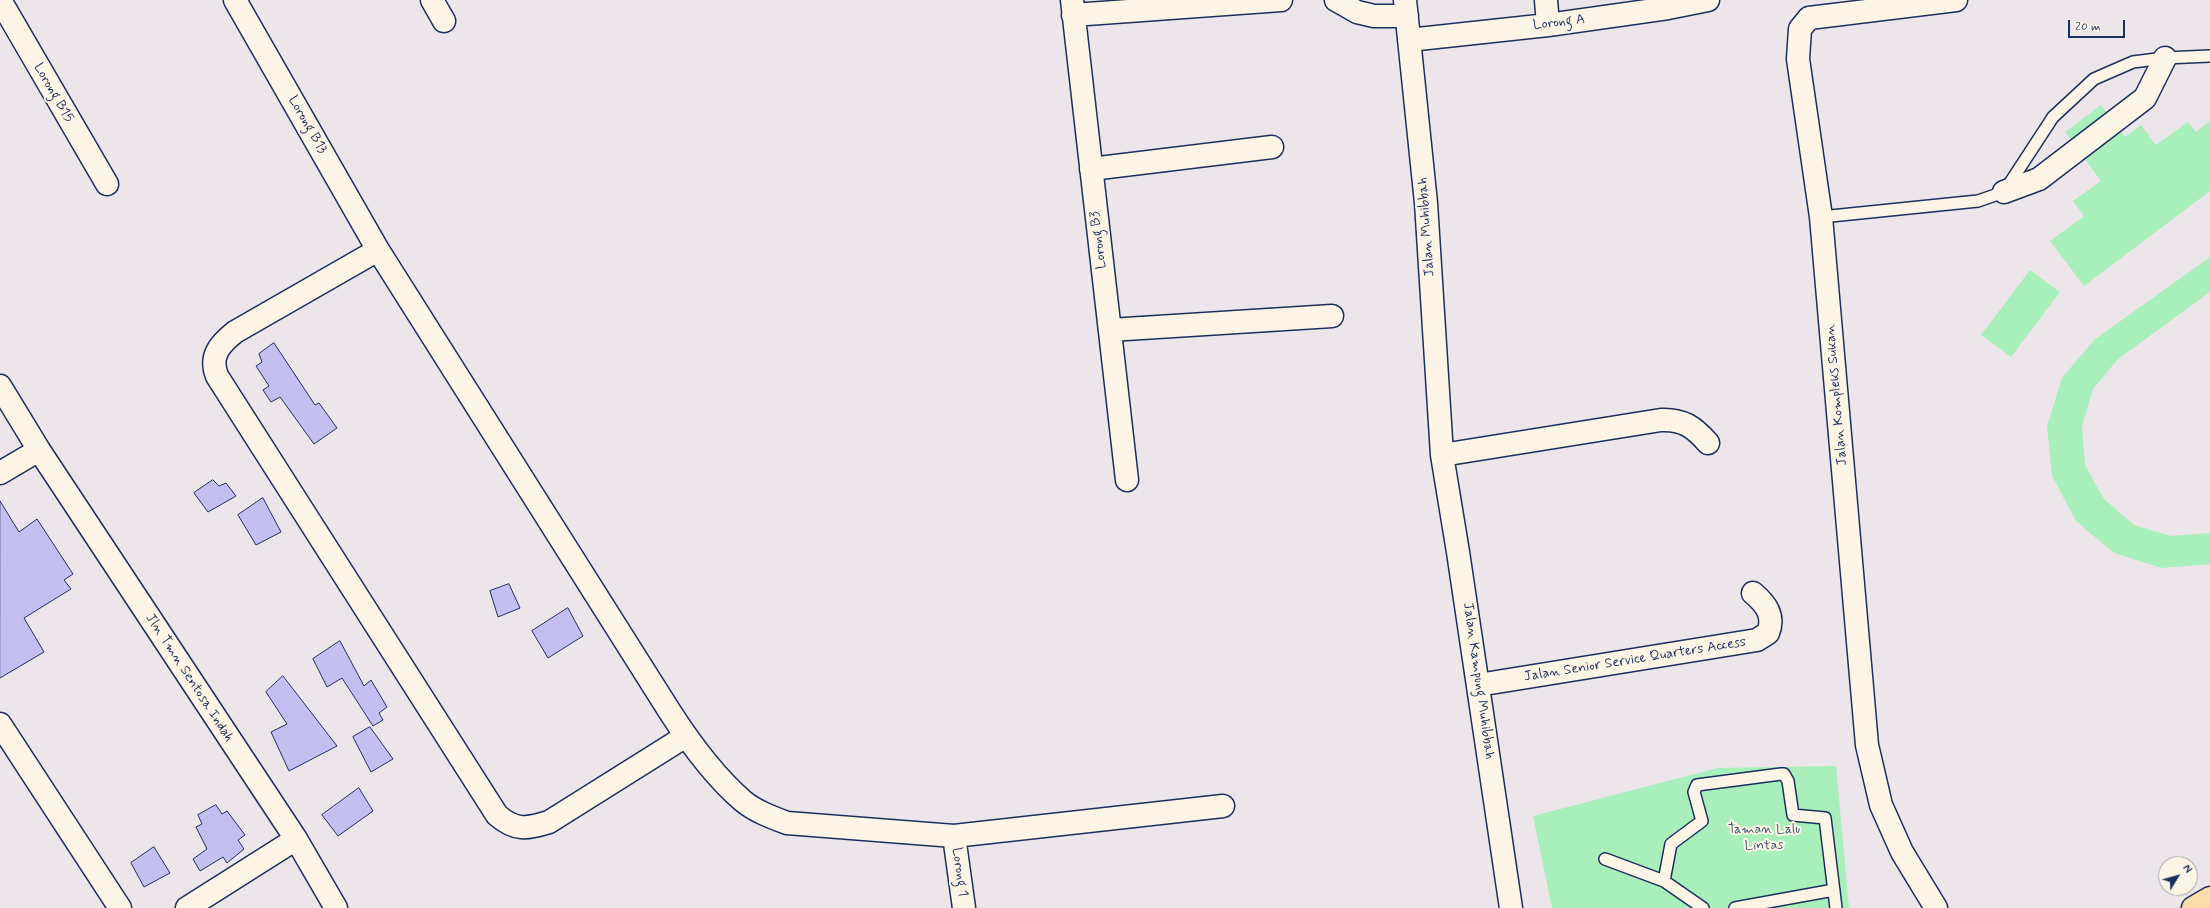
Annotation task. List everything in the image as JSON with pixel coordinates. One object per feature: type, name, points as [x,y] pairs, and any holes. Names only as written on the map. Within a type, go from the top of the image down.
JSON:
[{"type":"street","name":"Lorong B15","points":[[0,0],[107,184]]},
{"type":"street","name":"Lorong B13","points":[[235,0],[378,250],[686,736],[743,801],[772,818],[787,823],[954,836],[1223,806]]},
{"type":"street","points":[[432,0],[444,21]]},
{"type":"street","points":[[1072,8],[1281,0]]},
{"type":"street","points":[[1336,0],[1357,12],[1374,16],[1406,8]]},
{"type":"street","points":[[1546,0],[1548,25]]},
{"type":"street","name":"Lorong A","points":[[1409,40],[1548,25],[1668,8],[1708,0]]},
{"type":"street","name":"Jalan Kompleks Sukan","points":[[1936,908],[1902,852],[1881,805],[1867,745],[1821,217],[1798,59],[1800,29],[1809,18],[1956,0]]},
{"type":"street","name":"Lorong B3","points":[[1072,8],[1127,480]]},
{"type":"street","name":"Jalan Muhibbah","points":[[1406,8],[1426,203],[1442,455]]},
{"type":"street","points":[[2004,192],[2039,179],[2145,98],[2165,58]]},
{"type":"street","points":[[1091,169],[1272,147]]},
{"type":"street","points":[[378,250],[235,332],[222,343],[216,351],[214,370],[217,376],[282,480],[497,815],[505,822],[521,828],[534,827],[549,822],[686,736]]},
{"type":"street","points":[[1110,330],[1332,316]]},
{"type":"street","name":"Jln Tmn Sentosa Indah","points":[[0,386],[39,450],[296,840],[336,908]]},
{"type":"street","points":[[1442,455],[1661,420],[1683,422],[1699,433],[1708,443]]},
{"type":"street","points":[[0,473],[39,450]]},
{"type":"street","name":"Jalan Kampung Muhibbah","points":[[1442,455],[1511,908]]},
{"type":"street","name":"Jalan Senior Service Quarters Access","points":[[1478,685],[1756,640],[1768,633],[1770,619],[1765,603],[1753,593]]},
{"type":"street","points":[[0,724],[120,908]]},
{"type":"street","name":"Lorong 1","points":[[954,836],[964,908]]},
{"type":"street","points":[[187,908],[296,840]]},
{"type":"lane","points":[[1821,217],[1972,202],[2004,192],[2053,117],[2094,79],[2133,62],[2165,58],[2210,56]]},
{"type":"lane","points":[[1664,881],[1671,844],[1677,838],[1701,823],[1702,818],[1694,792],[1697,785],[1784,774],[1788,781],[1793,815],[1820,816],[1825,818],[1836,908]]},
{"type":"lane","points":[[1605,859],[1664,881],[1703,908]]},
{"type":"lane","points":[[1736,908],[1834,890]]},
{"type":"green space","points":[[2101,105],[2125,137],[2141,125],[2156,145],[2188,122],[2196,132],[2210,121],[2210,191],[2084,286],[2050,241],[2084,216],[2073,201],[2101,181],[2065,132]]},
{"type":"green space","points":[[2210,257],[2210,292],[2118,359],[2093,389],[2082,426],[2085,465],[2104,499],[2134,525],[2171,536],[2210,533],[2210,564],[2162,568],[2114,553],[2076,521],[2052,476],[2047,426],[2062,378],[2094,340]]},
{"type":"green space","points":[[2030,270],[2060,292],[2011,357],[1981,335]]},
{"type":"green space","name":"Taman Lalu Lintas","points":[[1836,766],[1849,908],[1552,908],[1533,816],[1718,768]]},
{"type":"building","points":[[274,343],[315,405],[319,403],[337,428],[314,444],[280,397],[271,402],[263,390],[269,386],[256,366],[262,362],[259,354]]},
{"type":"building","points":[[213,480],[219,486],[226,483],[236,496],[208,512],[194,493]]},
{"type":"building","points":[[263,498],[281,532],[256,545],[238,515]]},
{"type":"building","points":[[0,501],[19,532],[37,519],[73,574],[64,580],[71,589],[24,618],[44,652],[0,678]]},
{"type":"building","points":[[509,584],[520,608],[498,617],[490,591]]},
{"type":"building","points":[[568,608],[583,636],[548,658],[532,631]]},
{"type":"building","points":[[340,641],[364,686],[371,680],[387,707],[379,713],[383,720],[373,726],[342,678],[327,687],[313,659]]},
{"type":"building","points":[[283,676],[337,746],[289,771],[271,732],[287,724],[266,692]]},
{"type":"building","points":[[370,727],[393,759],[371,772],[353,737]]},
{"type":"building","points":[[359,788],[373,811],[338,836],[322,815]]},
{"type":"building","points":[[216,805],[222,814],[227,811],[245,835],[238,840],[244,849],[227,863],[223,857],[200,871],[193,859],[207,849],[196,827],[202,824],[198,815]]},
{"type":"building","points":[[154,847],[170,873],[144,887],[131,863]]}]
